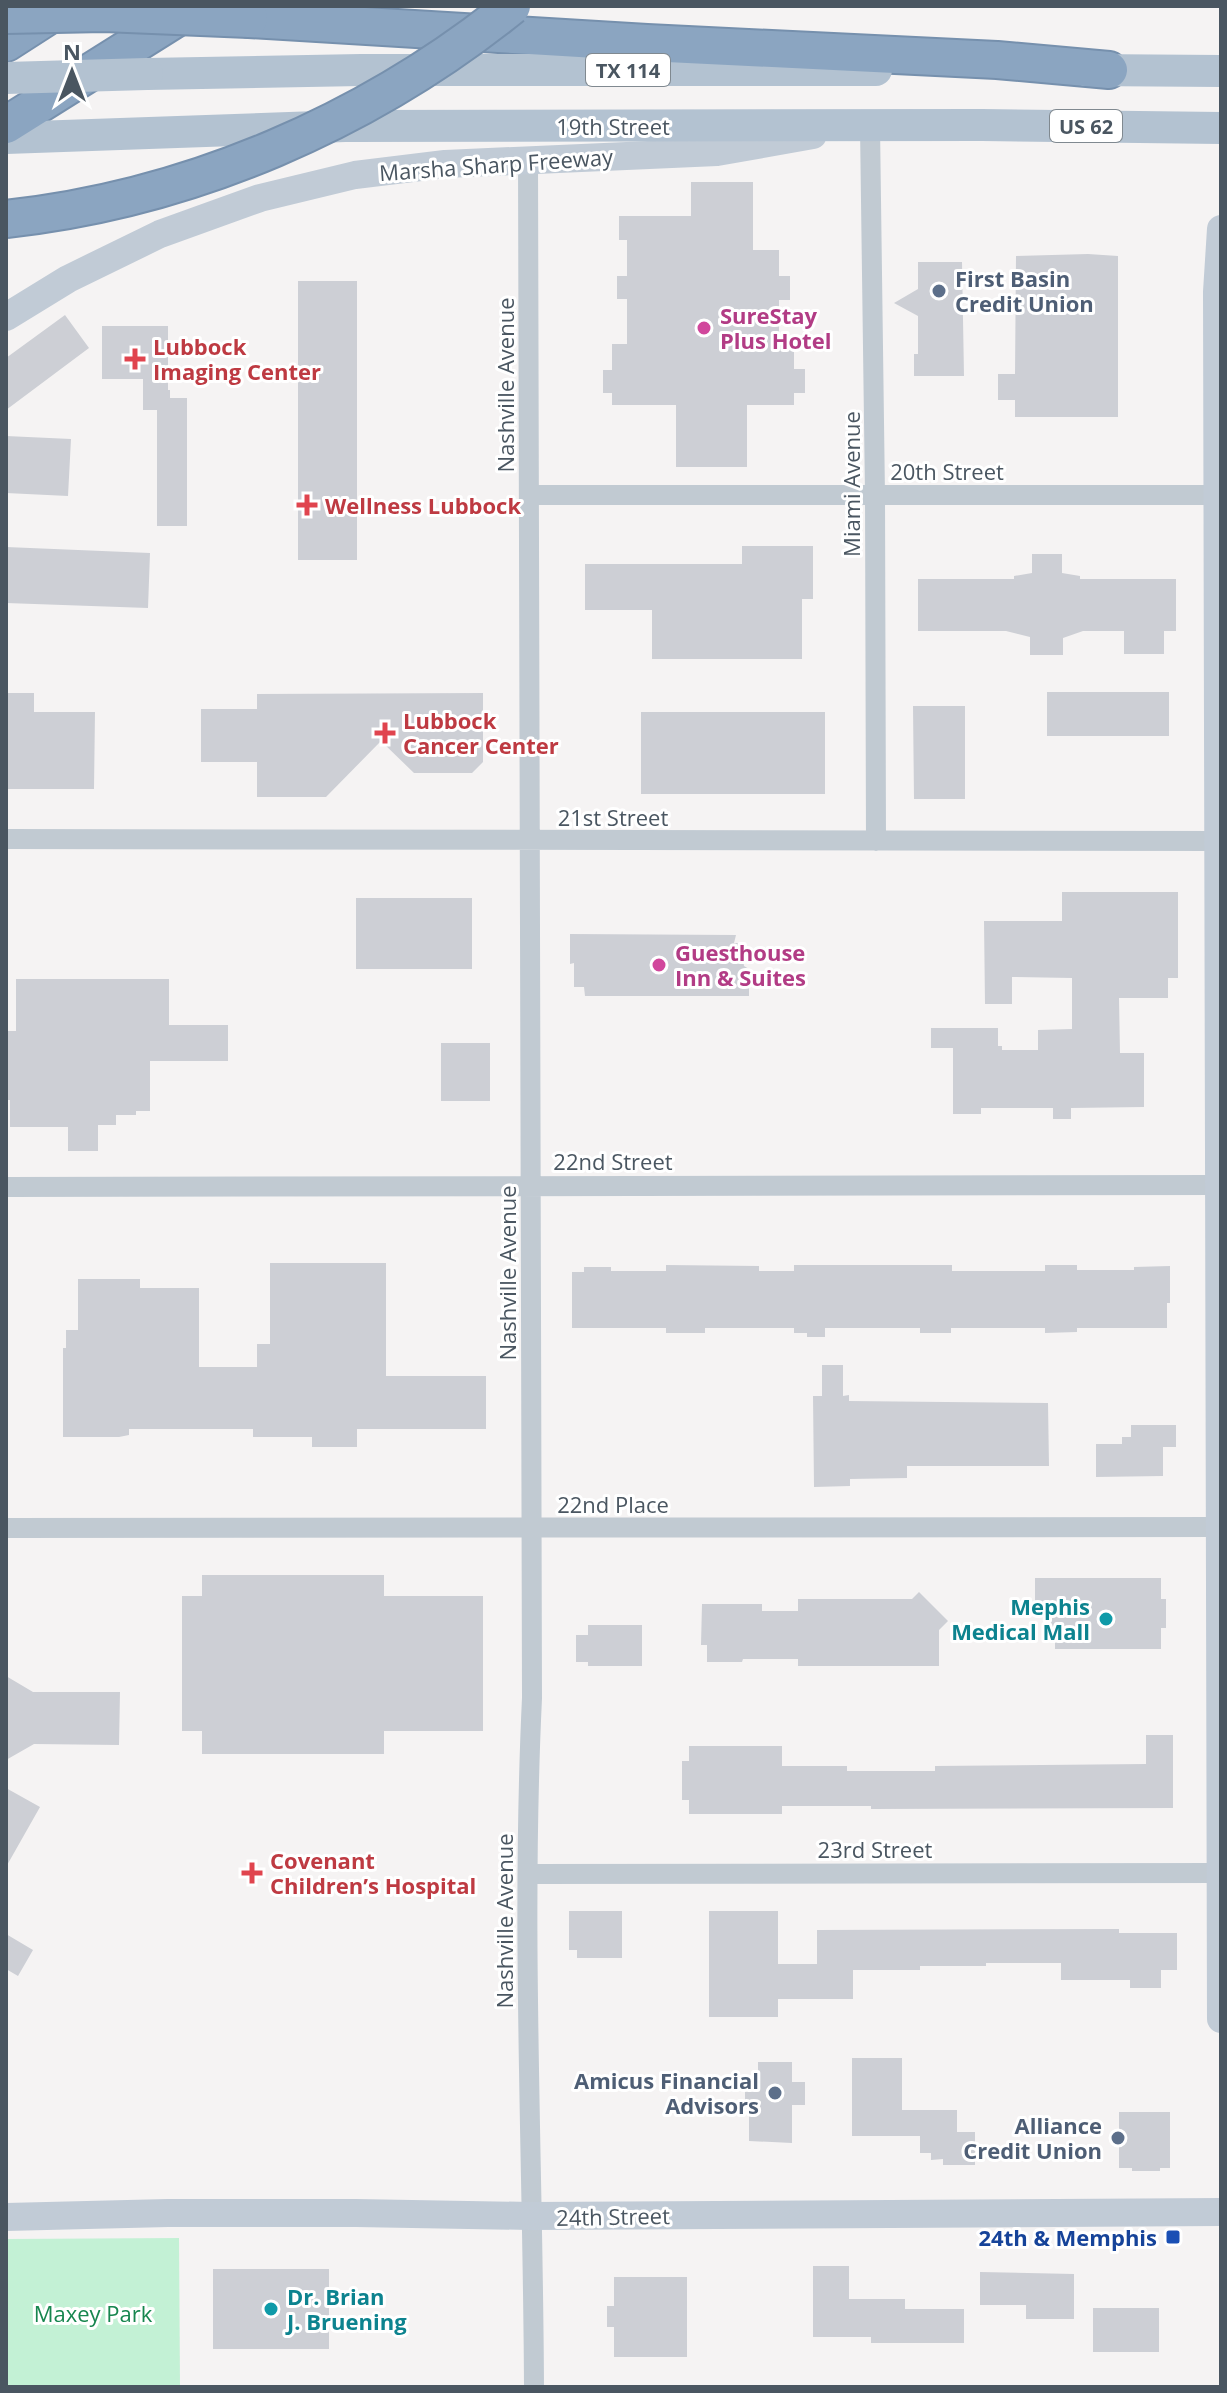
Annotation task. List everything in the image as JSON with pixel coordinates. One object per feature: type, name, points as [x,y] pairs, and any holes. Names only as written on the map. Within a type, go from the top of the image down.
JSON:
[{"type":"highway","points":[[6,43],[63,6]]},
{"type":"highway","points":[[6,125],[196,6]]},
{"type":"highway","points":[[6,219],[111,201],[189,180],[265,152],[337,120],[412,78],[478,34],[512,6]]},
{"type":"highway","points":[[49,99],[246,12]]},
{"type":"highway","points":[[6,15],[246,12],[647,43],[997,60],[1109,70]]},
{"type":"main road","name":"TX 114","points":[[6,78],[407,70],[1109,70]]},
{"type":"main road","points":[[1109,70],[1221,71]]},
{"type":"main road","name":"19th Street","points":[[6,138],[345,126],[1221,128]]},
{"type":"street","name":"Marsha Sharp Freeway","points":[[6,317],[68,279],[160,234],[260,198],[355,175],[445,164],[717,152],[870,126]]},
{"type":"street","name":"Miami Avenue","points":[[870,126],[876,841]]},
{"type":"street","name":"Nashville Avenue","points":[[528,159],[532,1528],[529,1874],[534,2387]]},
{"type":"street","points":[[1221,229],[1217,292],[1220,495],[1221,2019]]},
{"type":"street","name":"20th Street","points":[[529,495],[1220,495]]},
{"type":"street","name":"21st Street","points":[[6,839],[1220,841]]},
{"type":"street","name":"22nd Street","points":[[6,1187],[1221,1185]]},
{"type":"street","name":"22nd Place","points":[[6,1528],[1221,1527]]},
{"type":"street","name":"23rd Street","points":[[529,1874],[1221,1873]]},
{"type":"street","name":"24th Street","points":[[6,2217],[325,2213],[530,2216],[1221,2212]]},
{"type":"green space","name":"Maxey Park","points":[[179,2238],[180,2387],[6,2387],[6,2239]]},
{"type":"building","name":"SureStay Plus Hotel","points":[[691,182],[753,182],[753,250],[779,250],[779,276],[790,276],[790,300],[779,300],[779,344],[794,344],[794,369],[805,369],[805,393],[794,393],[794,405],[747,405],[747,467],[676,467],[676,405],[612,405],[612,393],[603,393],[603,370],[612,370],[612,344],[627,344],[627,299],[617,299],[617,276],[627,276],[627,240],[619,240],[619,216],[691,216]]},
{"type":"building","points":[[1016,256],[1118,256],[1118,417],[1015,417],[1015,400],[998,400],[998,374],[1015,374]]},
{"type":"building","points":[[918,262],[962,262],[964,376],[914,376],[914,354],[918,354],[918,316],[894,303],[918,289]]},
{"type":"building","points":[[298,281],[357,281],[357,560],[298,560]]},
{"type":"building","points":[[65,315],[89,348],[6,410],[6,358]]},
{"type":"building","points":[[102,326],[168,326],[170,398],[187,398],[187,526],[157,526],[157,410],[143,410],[143,379],[102,379]]},
{"type":"building","points":[[6,436],[71,439],[68,496],[6,493]]},
{"type":"building","points":[[742,546],[813,546],[813,599],[802,599],[802,659],[652,659],[652,610],[585,610],[585,564],[742,564]]},
{"type":"building","points":[[6,547],[150,553],[148,608],[6,603]]},
{"type":"building","points":[[1032,554],[1062,554],[1062,573],[1080,576],[1080,579],[1176,579],[1176,631],[1164,631],[1164,654],[1124,654],[1124,631],[1083,631],[1063,638],[1063,655],[1030,655],[1030,637],[1006,631],[918,631],[918,579],[1014,579],[1014,576],[1032,573]]},
{"type":"building","points":[[1047,692],[1169,692],[1169,736],[1047,736]]},
{"type":"building","points":[[6,693],[34,693],[34,712],[95,712],[94,789],[6,789]]},
{"type":"building","points":[[483,693],[483,762],[472,773],[414,773],[381,741],[326,797],[257,797],[257,762],[201,762],[201,709],[257,709],[257,694]]},
{"type":"building","points":[[913,706],[965,706],[965,799],[914,799]]},
{"type":"building","points":[[641,712],[825,712],[825,794],[641,794]]},
{"type":"building","points":[[1062,892],[1178,892],[1178,978],[1168,978],[1168,998],[1119,998],[1120,1053],[1144,1053],[1144,1107],[1071,1108],[1071,1119],[1053,1119],[1053,1108],[981,1108],[981,1114],[953,1114],[953,1048],[931,1048],[931,1028],[998,1028],[998,1046],[1002,1046],[1002,1050],[1038,1050],[1038,1030],[1072,1029],[1072,978],[1012,977],[1012,1004],[985,1004],[984,921],[1062,921]]},
{"type":"building","points":[[356,898],[472,898],[472,969],[356,969]]},
{"type":"building","name":"Guesthouse Inn & Suites","points":[[570,934],[736,935],[734,943],[741,943],[744,966],[749,969],[749,996],[585,996],[584,987],[574,987]]},
{"type":"building","points":[[16,979],[169,979],[169,1025],[228,1025],[228,1061],[150,1061],[150,1111],[116,1115],[116,1125],[98,1125],[98,1151],[68,1151],[68,1127],[10,1127],[10,1100],[6,1100],[6,1031],[16,1031]]},
{"type":"building","points":[[441,1043],[490,1043],[490,1101],[441,1101]]},
{"type":"building","points":[[270,1263],[386,1263],[386,1376],[486,1376],[486,1429],[357,1429],[357,1447],[312,1447],[312,1437],[253,1437],[253,1429],[129,1429],[129,1435],[119,1437],[63,1437],[63,1348],[66,1348],[66,1330],[78,1330],[78,1279],[140,1279],[140,1288],[199,1288],[199,1367],[257,1367],[257,1344],[270,1344]]},
{"type":"building","points":[[666,1265],[759,1266],[759,1271],[794,1271],[794,1265],[952,1265],[952,1271],[1045,1271],[1045,1265],[1077,1265],[1077,1270],[1134,1270],[1134,1267],[1170,1266],[1170,1303],[1167,1303],[1167,1328],[1077,1328],[1077,1332],[1045,1333],[1045,1328],[951,1328],[951,1333],[920,1333],[920,1328],[825,1328],[825,1337],[807,1337],[807,1333],[794,1333],[794,1328],[705,1328],[705,1333],[666,1333],[666,1328],[572,1328],[572,1272],[584,1272],[584,1267],[611,1267],[611,1271],[666,1271]]},
{"type":"building","points":[[822,1365],[843,1365],[843,1396],[849,1395],[849,1401],[1048,1403],[1049,1466],[907,1466],[907,1478],[850,1479],[850,1486],[814,1487],[813,1396],[822,1396]]},
{"type":"building","points":[[1131,1425],[1176,1425],[1176,1447],[1163,1447],[1163,1476],[1096,1477],[1096,1444],[1122,1444],[1122,1437],[1131,1437]]},
{"type":"building","points":[[202,1575],[384,1575],[384,1596],[483,1596],[483,1731],[384,1731],[384,1754],[202,1754],[202,1731],[182,1731],[182,1596],[202,1596]]},
{"type":"building","name":"Mephis Medical Mall","points":[[1035,1578],[1161,1578],[1161,1599],[1166,1599],[1166,1628],[1161,1628],[1161,1649],[1055,1649],[1055,1627],[1046,1627],[1046,1611],[1035,1611]]},
{"type":"building","points":[[919,1592],[948,1621],[939,1630],[939,1666],[798,1666],[798,1659],[707,1662],[707,1645],[701,1645],[702,1604],[762,1604],[762,1611],[798,1611],[798,1599],[912,1599]]},
{"type":"building","points":[[588,1625],[642,1625],[642,1666],[588,1666],[588,1662],[576,1662],[576,1635],[588,1635]]},
{"type":"building","points":[[6,1676],[33,1692],[120,1692],[119,1745],[34,1744],[6,1760]]},
{"type":"building","points":[[1146,1735],[1173,1735],[1173,1808],[871,1809],[871,1806],[782,1806],[782,1814],[689,1814],[689,1800],[682,1800],[682,1761],[689,1761],[689,1746],[782,1746],[782,1766],[847,1766],[847,1771],[935,1771],[935,1766],[1146,1764]]},
{"type":"building","points":[[6,1788],[40,1807],[6,1867]]},
{"type":"building","points":[[569,1911],[622,1911],[622,1958],[577,1958],[577,1950],[569,1950]]},
{"type":"building","points":[[709,1911],[778,1911],[778,1964],[817,1964],[817,1930],[1119,1929],[1119,1933],[1177,1933],[1177,1970],[1161,1970],[1161,1988],[1130,1988],[1130,1980],[1061,1980],[1061,1963],[986,1963],[986,1966],[920,1966],[920,1970],[853,1970],[853,1999],[778,1999],[778,2017],[709,2017]]},
{"type":"building","points":[[6,1934],[33,1950],[18,1976],[6,1969]]},
{"type":"building","points":[[852,2058],[902,2058],[902,2110],[957,2110],[957,2132],[975,2132],[975,2165],[943,2165],[943,2159],[931,2160],[931,2153],[920,2153],[920,2136],[852,2136]]},
{"type":"building","name":"Amicus Financial Advisors","points":[[758,2062],[792,2062],[792,2082],[805,2082],[805,2105],[792,2105],[792,2143],[749,2141],[749,2105],[745,2105],[745,2082],[758,2082]]},
{"type":"building","name":"Alliance Credit Union","points":[[1119,2112],[1170,2112],[1170,2168],[1132,2171],[1132,2168],[1119,2168]]},
{"type":"building","points":[[813,2266],[849,2266],[849,2299],[905,2299],[905,2309],[964,2309],[964,2343],[871,2343],[871,2337],[813,2337]]},
{"type":"building","name":"Dr. Brian J. Bruening","points":[[213,2269],[329,2269],[329,2349],[213,2349]]},
{"type":"building","points":[[980,2272],[1074,2274],[1074,2319],[1026,2319],[1026,2305],[980,2305]]},
{"type":"building","points":[[614,2277],[687,2277],[687,2357],[614,2357],[614,2327],[607,2327],[607,2306],[614,2306]]},
{"type":"building","points":[[1093,2308],[1159,2308],[1159,2352],[1093,2352]]},
{"type":"place","name":"First Basin Credit Union","points":[[939,291]]},
{"type":"place","name":"SureStay Plus Hotel","points":[[704,328]]},
{"type":"place","name":"Lubbock Imaging Center","points":[[135,359]]},
{"type":"place","name":"Wellness Lubbock","points":[[307,505]]},
{"type":"place","name":"Lubbock Cancer Center","points":[[385,733]]},
{"type":"place","name":"Guesthouse Inn & Suites","points":[[659,965]]},
{"type":"place","name":"Mephis Medical Mall","points":[[1106,1619]]},
{"type":"place","name":"Covenant Children’s Hospital","points":[[252,1873]]},
{"type":"place","name":"Amicus Financial Advisors","points":[[775,2093]]},
{"type":"place","name":"Alliance Credit Union","points":[[1118,2138]]},
{"type":"place","name":"24th & Memphis","points":[[1173,2237]]},
{"type":"place","name":"Dr. Brian J. Bruening","points":[[271,2309]]}]
